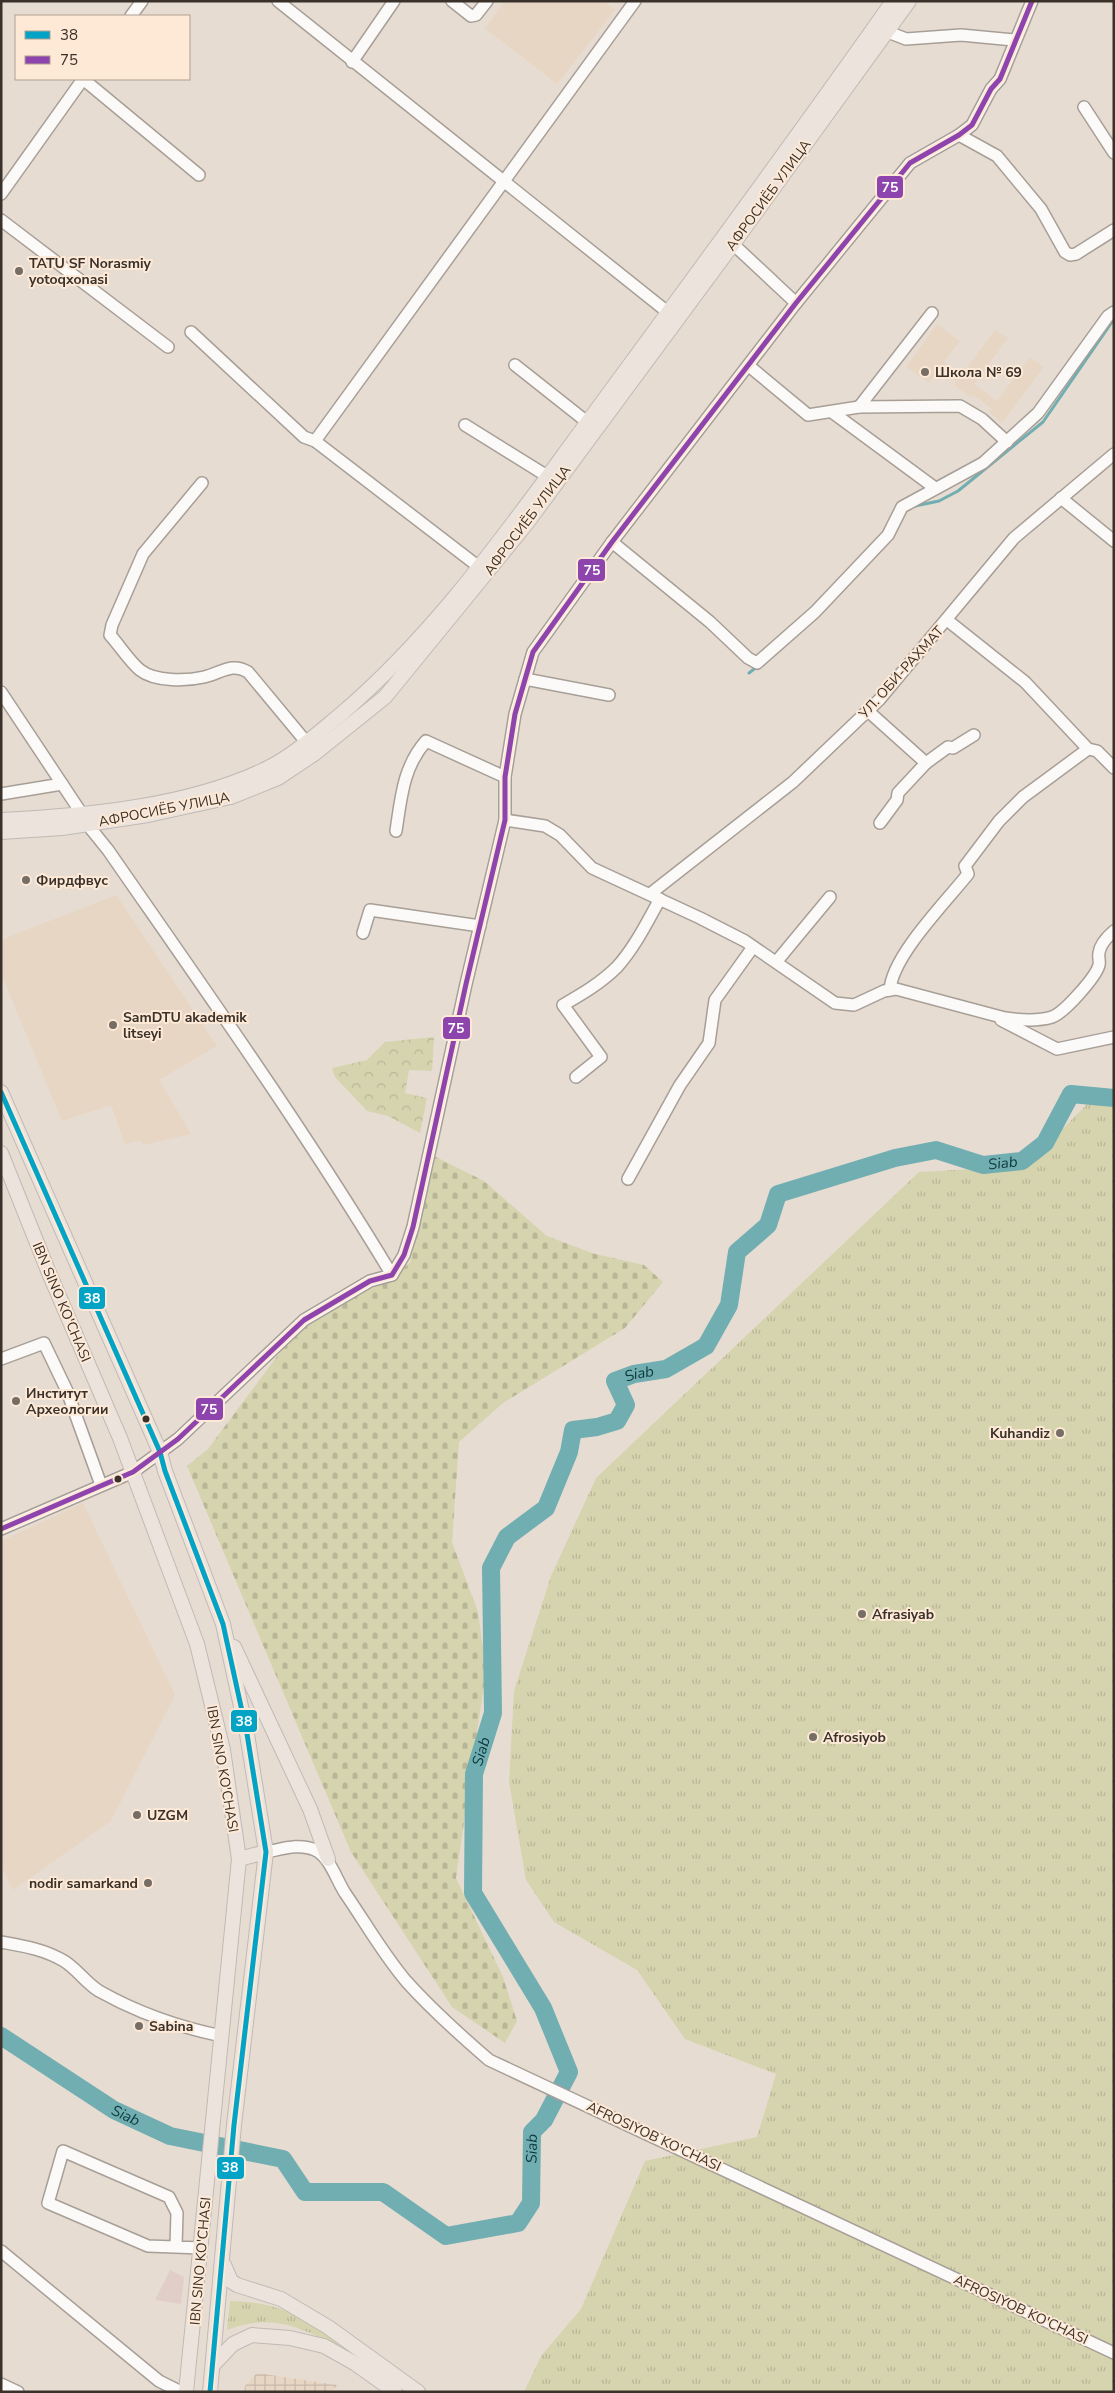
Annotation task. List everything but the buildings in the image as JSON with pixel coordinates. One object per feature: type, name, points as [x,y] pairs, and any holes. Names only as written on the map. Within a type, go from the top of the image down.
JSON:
[{"type":"main road","name":"АФРОСИЁБ УЛИЦА","points":[[822,112],[893,1]]},
{"type":"main road","name":"АФРОСИЁБ УЛИЦА","points":[[1,820],[84,819],[148,815],[231,797],[278,778],[314,754],[385,697],[527,523],[672,316],[789,156],[822,112],[888,32],[909,1]]},
{"type":"main road","name":"АФРОСИЁБ УЛИЦА","points":[[1,832],[84,819],[229,786],[272,766],[307,743],[375,685],[428,630],[479,568],[587,422],[672,316],[733,244],[789,156]]},
{"type":"main road","name":"IBN SINO KO'CHASI","points":[[1,1092],[160,1452],[165,1471],[223,1624],[247,1734],[266,1852],[240,2072],[210,2392]]},
{"type":"main road","name":"IBN SINO KO'CHASI","points":[[1,1153],[49,1273],[120,1438],[197,1644],[223,1750],[239,1859],[186,2392]]},
{"type":"main road","points":[[223,1624],[310,1809],[328,1859]]},
{"type":"main road","points":[[239,1859],[266,1852]]},
{"type":"main road","points":[[223,2263],[231,2281],[237,2285],[281,2299],[328,2326],[418,2392]]},
{"type":"main road","points":[[214,2364],[233,2344],[252,2335],[290,2338],[324,2346],[356,2364],[395,2392]]},
{"type":"street","points":[[132,15],[142,1]]},
{"type":"street","points":[[278,1],[503,183],[672,316]]},
{"type":"street","points":[[352,62],[394,1]]},
{"type":"street","points":[[452,1],[471,16],[476,15],[487,1]]},
{"type":"street","points":[[315,441],[635,1]]},
{"type":"street","points":[[1,1529],[133,1472],[178,1439],[304,1320],[370,1281],[392,1275],[404,1255],[413,1228],[505,820],[505,778],[515,714],[533,652],[612,542],[796,303],[910,163],[959,135],[972,125],[991,89],[1000,79],[1014,40],[1032,1]]},
{"type":"street","points":[[888,32],[906,39],[961,35],[1014,40]]},
{"type":"street","points":[[1,194],[82,80]]},
{"type":"street","points":[[84,80],[200,175]]},
{"type":"street","points":[[1084,108],[1114,154]]},
{"type":"street","points":[[959,135],[997,156],[1041,209],[1065,252],[1070,255],[1076,254],[1114,230]]},
{"type":"street","points":[[1,220],[168,347]]},
{"type":"street","points":[[733,244],[796,303]]},
{"type":"street","points":[[612,542],[710,622],[748,658],[757,663],[815,612],[888,535],[902,507],[983,463],[1038,413],[1108,316],[1114,312]]},
{"type":"street","points":[[859,407],[932,313]]},
{"type":"street","points":[[191,332],[304,437],[315,441],[479,568]]},
{"type":"street","points":[[514,365],[587,422]]},
{"type":"street","points":[[749,366],[808,415],[859,407],[960,406],[982,419],[1007,442]]},
{"type":"street","points":[[832,412],[935,488]]},
{"type":"street","points":[[465,425],[547,476]]},
{"type":"street","name":"УЛ. ОБИ-РАХМАТ","points":[[655,896],[793,782],[868,711],[947,620],[1014,538],[1114,454]]},
{"type":"street","points":[[202,483],[143,554],[110,635],[140,671],[152,677],[194,679],[232,667],[241,668],[248,672],[307,743]]},
{"type":"street","points":[[1061,498],[1114,541]]},
{"type":"street","points":[[947,620],[1025,682],[1088,749],[1097,751],[1114,768]]},
{"type":"street","points":[[525,680],[609,695]]},
{"type":"street","points":[[1,692],[84,819],[108,850],[232,1029],[359,1220],[392,1275]]},
{"type":"street","points":[[868,711],[926,763]]},
{"type":"street","points":[[880,823],[897,800],[898,792],[926,763],[948,747],[953,748],[974,735]]},
{"type":"street","points":[[396,831],[404,779],[418,750],[426,741],[505,778]]},
{"type":"street","points":[[890,990],[890,979],[902,955],[968,874],[965,866],[999,821],[1023,797],[1088,749]]},
{"type":"street","points":[[1,794],[62,784]]},
{"type":"street","points":[[505,820],[545,826],[560,835],[592,868],[655,896],[753,947],[777,961],[835,1004],[854,1005],[890,990],[904,990],[993,1015],[1017,1019],[1054,1016],[1093,977],[1099,966],[1098,952],[1104,940],[1114,931]]},
{"type":"street","points":[[576,1078],[601,1057],[563,1005],[590,988],[616,968],[635,943],[655,896]]},
{"type":"street","points":[[777,961],[830,897]]},
{"type":"street","points":[[363,933],[370,910],[480,926]]},
{"type":"street","points":[[628,1178],[680,1085],[709,1043],[716,1000],[753,947]]},
{"type":"street","points":[[993,1015],[1057,1049],[1114,1037]]},
{"type":"street","points":[[1,1359],[44,1343],[67,1391],[100,1485]]},
{"type":"street","points":[[266,1852],[300,1846],[315,1850],[328,1859]]},
{"type":"street","name":"AFROSIYOB KO'CHASI","points":[[328,1859],[335,1877],[380,1948],[412,1987],[451,2028],[489,2060],[580,2101],[1114,2353]]},
{"type":"street","points":[[1,1942],[39,1949],[64,1962],[97,1990],[141,2013],[191,2030],[222,2036]]},
{"type":"street","points":[[176,2246],[177,2213],[169,2197],[63,2151],[48,2204],[148,2246],[201,2248]]},
{"type":"street","points":[[1,2251],[158,2381],[180,2392]]},
{"type":"street","points":[[1,2384],[18,2392]]},
{"type":"shaded area","points":[[505,1],[604,1],[615,10],[557,84],[485,28]]},
{"type":"shaded area","name":"Школа № 69","points":[[937,324],[960,341],[944,362],[961,375],[995,330],[1008,338],[974,384],[997,401],[1030,357],[1044,367],[1002,423],[989,412],[991,408],[973,395],[971,398],[954,385],[956,381],[939,369],[929,383],[906,367]]},
{"type":"shaded area","name":"SamDTU akademik litseyi","points":[[116,895],[217,1046],[159,1080],[191,1134],[143,1145],[140,1140],[125,1144],[111,1105],[62,1121],[1,973],[1,940]]},
{"type":"shaded area","points":[[83,1503],[175,1695],[111,1821],[13,1890],[1,1867],[1,1541]]},
{"type":"shaded area","points":[[170,2270],[184,2277],[181,2304],[155,2300]]},
{"type":"shaded area","points":[[257,2373],[337,2385],[332,2392],[244,2392],[245,2386]]},
{"type":"green space","points":[[434,1037],[432,1071],[409,1070],[405,1093],[427,1098],[420,1133],[388,1116],[367,1111],[335,1077],[332,1068],[367,1060],[385,1042]]},
{"type":"green space","name":"Afrosiyob","points":[[1091,1100],[1114,1105],[1114,2392],[524,2392],[541,2356],[581,2309],[645,2161],[757,2137],[776,2074],[685,2039],[637,1970],[554,1922],[526,1880],[509,1782],[514,1691],[551,1576],[596,1478],[919,1172],[1026,1166]]},
{"type":"green space","points":[[434,1156],[484,1181],[547,1236],[595,1254],[644,1265],[663,1282],[625,1328],[503,1403],[459,1442],[452,1542],[478,1612],[486,1671],[456,1878],[503,1977],[517,2021],[505,2043],[452,2007],[351,1852],[187,1466],[208,1449],[304,1320],[378,1285],[410,1263]]},
{"type":"green space","points":[[230,2301],[264,2304],[291,2313],[342,2346],[299,2329],[273,2323],[244,2325],[227,2330]]},
{"type":"waterway","points":[[915,506],[939,501],[958,491],[1043,422],[1114,319]]},
{"type":"waterway","points":[[749,673],[758,666]]},
{"type":"waterway","name":"Siab","points":[[1,2036],[114,2110],[170,2136],[283,2159],[305,2192],[383,2192],[446,2236],[518,2223],[531,2203],[532,2132],[544,2120],[569,2072],[543,2008],[473,1893],[474,1774],[493,1713],[491,1568],[507,1537],[546,1508],[569,1452],[573,1430],[597,1427],[617,1421],[626,1405],[615,1381],[634,1374],[666,1369],[706,1346],[729,1305],[737,1252],[768,1225],[778,1194],[895,1158],[936,1150],[983,1165],[1022,1161],[1045,1143],[1071,1094],[1114,1098]]},
{"type":"transit line","name":"75","points":[[1,1529],[133,1472],[178,1439],[304,1320],[370,1281],[392,1275],[404,1255],[413,1227],[466,984],[505,820],[505,777],[515,714],[533,652],[612,542],[796,303],[910,163],[959,135],[972,125],[991,89],[1000,79],[1032,1]]},
{"type":"transit line","name":"38","points":[[1,1092],[160,1452],[165,1471],[223,1624],[247,1734],[266,1852],[234,2125],[210,2392]]},
{"type":"place","name":"TATU SF Norasmiy yotoqxonasi","points":[[19,271]]},
{"type":"place","name":"Школа № 69","points":[[925,372]]},
{"type":"place","name":"Фирдфвус","points":[[26,880]]},
{"type":"place","name":"SamDTU akademik litseyi","points":[[113,1025]]},
{"type":"place","name":"Институт Археологии","points":[[16,1401]]},
{"type":"place","name":"Kuhandiz","points":[[1060,1433]]},
{"type":"place","name":"Afrasiyab","points":[[862,1614]]},
{"type":"place","name":"Afrosiyob","points":[[813,1737]]},
{"type":"place","name":"UZGM","points":[[137,1815]]},
{"type":"place","name":"nodir samarkand","points":[[148,1883]]},
{"type":"place","name":"Sabina","points":[[139,2026]]}]
